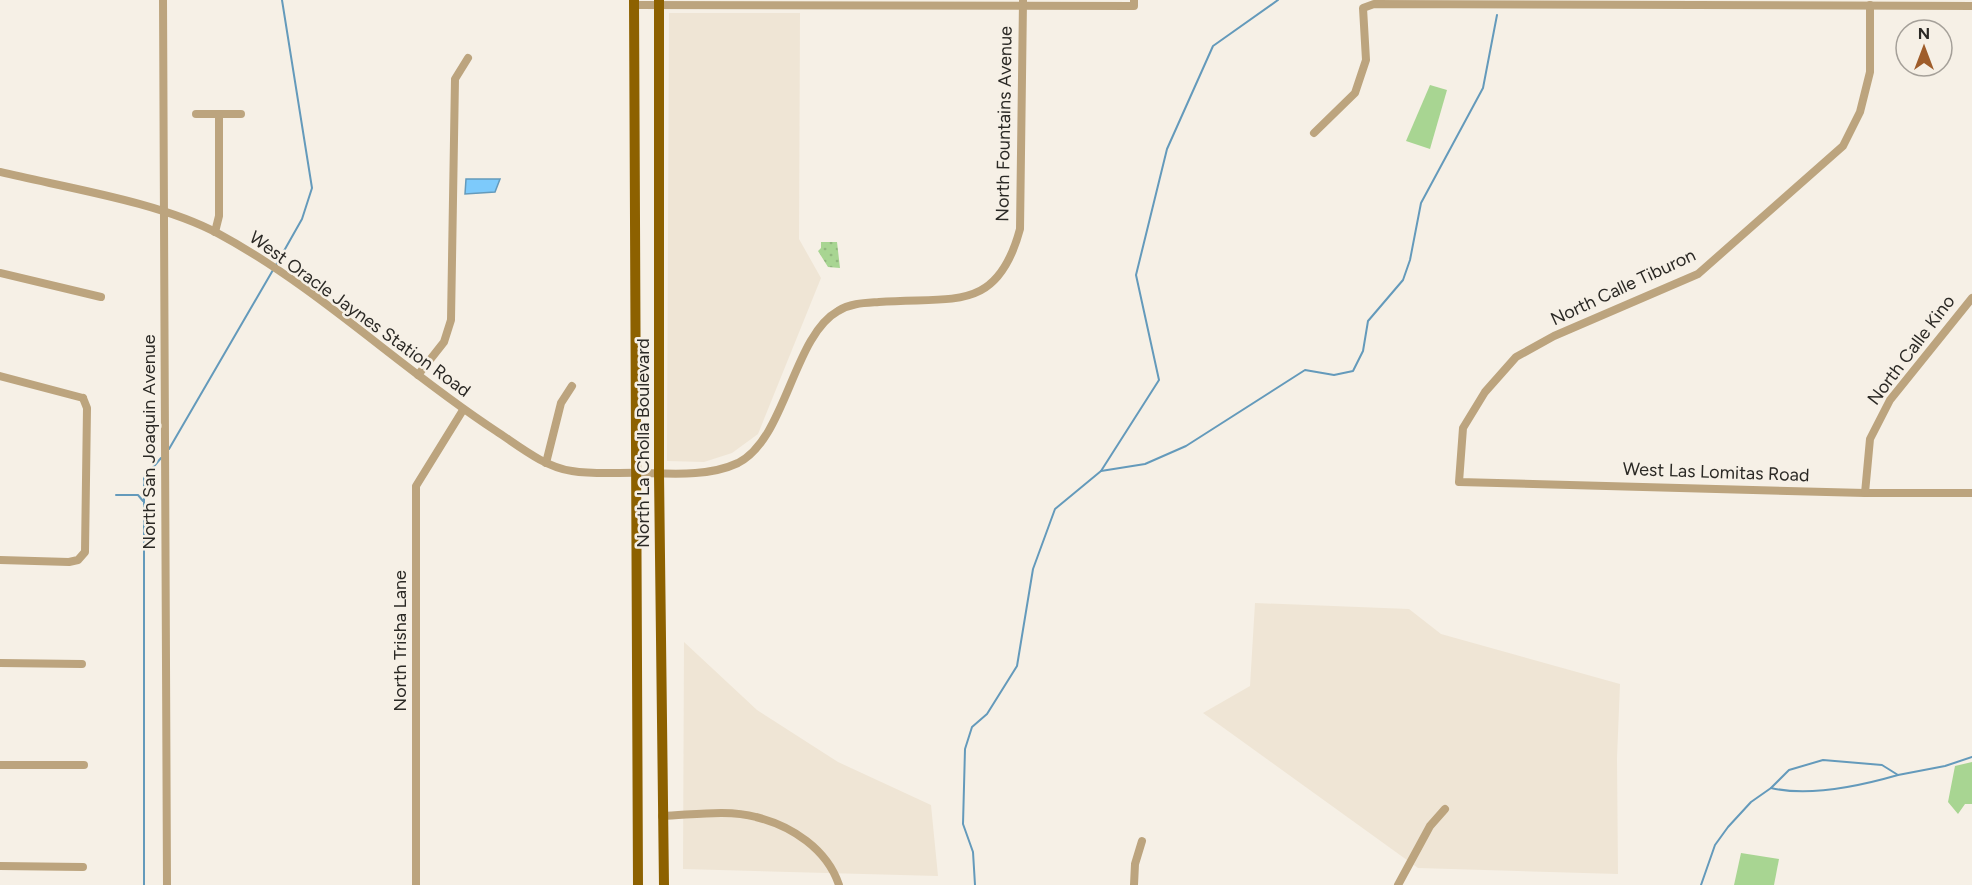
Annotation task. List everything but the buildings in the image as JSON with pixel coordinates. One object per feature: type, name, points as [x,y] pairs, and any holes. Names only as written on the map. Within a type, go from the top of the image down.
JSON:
[{"type":"main road","name":"North La Cholla Boulevard","points":[[634,2],[638,885]]},
{"type":"main road","name":"North La Cholla Boulevard","points":[[659,2],[659,474],[664,885]]},
{"type":"street","name":"North San Joaquin Avenue","points":[[163,0],[166,885]]},
{"type":"street","points":[[634,2],[1134,3]]},
{"type":"street","points":[[1314,133],[1355,93],[1366,60],[1363,8],[1374,3],[1784,2],[1972,6]]},
{"type":"street","name":"North Fountains Avenue","points":[[659,474],[707,472],[743,460],[773,423],[822,322],[837,311],[855,303],[958,299],[980,291],[998,279],[1013,254],[1020,229],[1023,3]]},
{"type":"street","name":"North Calle Tiburon","points":[[1459,482],[1463,428],[1485,392],[1516,357],[1554,336],[1698,274],[1843,146],[1860,112],[1870,72],[1870,5]]},
{"type":"street","points":[[417,375],[444,342],[451,320],[455,79],[468,58]]},
{"type":"street","points":[[196,114],[241,114]]},
{"type":"street","points":[[215,232],[219,216],[219,114]]},
{"type":"street","name":"West Oracle Jaynes Station Road","points":[[0,172],[164,212],[215,232],[318,299],[463,410],[546,462],[572,471],[659,474]]},
{"type":"street","points":[[0,273],[100,297]]},
{"type":"street","name":"North Calle Kino","points":[[1865,493],[1870,439],[1890,400],[1972,298]]},
{"type":"street","points":[[0,376],[85,396],[87,408],[85,557],[69,562],[0,560]]},
{"type":"street","points":[[546,462],[552,425],[561,403],[572,386]]},
{"type":"street","name":"North Trisha Lane","points":[[416,885],[416,486],[463,410]]},
{"type":"street","name":"West Las Lomitas Road","points":[[1459,482],[1865,493],[1972,493]]},
{"type":"street","points":[[0,663],[82,664]]},
{"type":"street","points":[[0,765],[84,765]]},
{"type":"street","points":[[1398,885],[1430,826],[1445,809]]},
{"type":"street","points":[[662,816],[754,816],[784,826],[814,845],[835,872],[839,885]]},
{"type":"street","points":[[1134,885],[1135,864],[1142,841]]},
{"type":"street","points":[[0,866],[83,867]]},
{"type":"shaded area","points":[[669,13],[800,13],[799,239],[821,278],[758,434],[732,453],[704,462],[667,461]]},
{"type":"shaded area","points":[[1255,603],[1409,609],[1441,634],[1620,684],[1617,758],[1618,874],[1418,868],[1203,713],[1250,686]]},
{"type":"shaded area","points":[[684,642],[757,710],[838,762],[931,805],[938,876],[683,869]]},
{"type":"green space","points":[[1430,85],[1447,90],[1430,149],[1406,141]]},
{"type":"green space","points":[[821,242],[837,242],[840,268],[828,267],[818,251],[821,248]]},
{"type":"green space","points":[[1972,762],[1972,804],[1965,804],[1958,814],[1948,802],[1955,766]]},
{"type":"green space","points":[[1741,853],[1779,859],[1774,885],[1734,885]]},
{"type":"water","points":[[466,179],[500,179],[495,192],[465,194]]},
{"type":"waterway","points":[[276,265],[302,219],[312,188],[282,0]]},
{"type":"waterway","points":[[1101,471],[1159,380],[1136,275],[1167,149],[1213,46],[1278,0]]},
{"type":"waterway","points":[[975,885],[973,852],[963,824],[965,749],[972,727],[987,714],[1017,666],[1033,569],[1055,509],[1101,471],[1145,464],[1186,446],[1305,370],[1334,375],[1353,371],[1363,351],[1368,321],[1403,280],[1410,260],[1421,203],[1483,88],[1497,15]]},
{"type":"waterway","points":[[169,449],[273,270]]},
{"type":"waterway","points":[[144,885],[144,478],[161,458]]},
{"type":"waterway","points":[[116,495],[138,495],[143,501]]},
{"type":"waterway","points":[[1701,885],[1715,845],[1728,827],[1751,802],[1771,788],[1789,770],[1823,760],[1882,765],[1898,775],[1945,766],[1972,757]]},
{"type":"waterway","points":[[1771,788],[1818,791],[1868,783],[1898,775]]}]
